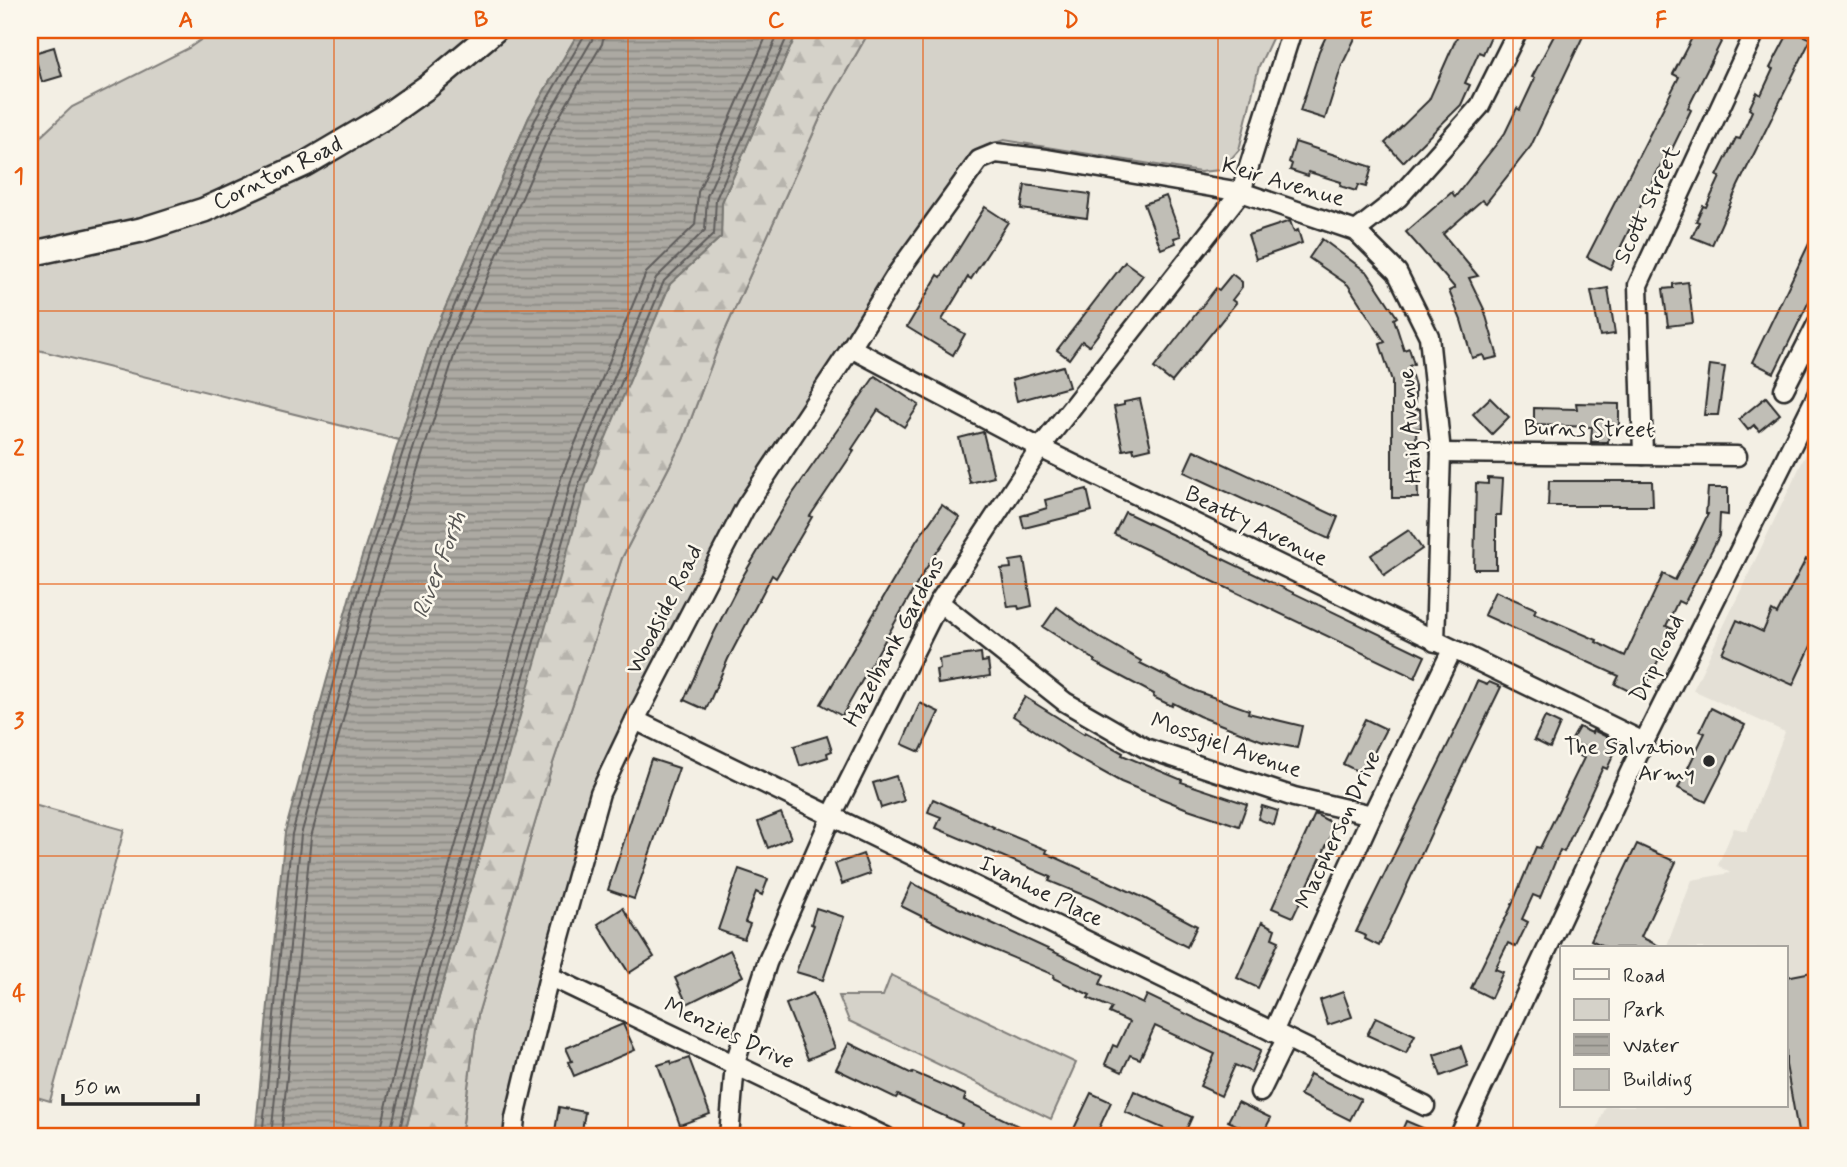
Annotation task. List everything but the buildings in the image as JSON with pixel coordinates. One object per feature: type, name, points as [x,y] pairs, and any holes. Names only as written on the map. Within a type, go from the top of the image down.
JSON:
[{"type":"main road","name":"Cornton Road","points":[[30,254],[141,230],[204,210],[305,164],[383,118],[427,87],[495,30]]},
{"type":"street","points":[[1241,192],[1292,30]]},
{"type":"street","name":"Keir Avenue","points":[[979,160],[996,153],[1046,159],[1241,192],[1356,231],[1398,198],[1480,106],[1518,30]]},
{"type":"street","name":"Scott Street","points":[[1643,455],[1639,285],[1756,30]]},
{"type":"street","name":"Woodside Road","points":[[513,1137],[515,1118],[549,976],[600,793],[746,506],[851,348],[895,275],[979,160]]},
{"type":"street","name":"Hazelbank Gardens","points":[[729,1137],[735,1063],[767,963],[831,817],[940,602],[1040,448],[1241,192]]},
{"type":"street","name":"Haig Avenue","points":[[1356,231],[1397,272],[1429,336],[1441,453],[1435,642]]},
{"type":"street","points":[[1784,389],[1817,324]]},
{"type":"street","name":"Beatty Avenue","points":[[851,348],[1040,448],[1644,742]]},
{"type":"street","name":"Drip Road","points":[[1458,1137],[1644,742],[1817,395]]},
{"type":"street","name":"Burns Street","points":[[1441,453],[1737,456]]},
{"type":"street","name":"Mossgiel Avenue","points":[[940,602],[1065,702],[1145,748],[1294,797],[1371,815]]},
{"type":"street","name":"Macpherson Drive","points":[[1259,1092],[1279,1036],[1371,815],[1452,650]]},
{"type":"street","name":"Ivanhoe Place","points":[[635,720],[1425,1106]]},
{"type":"street","name":"Menzies Drive","points":[[549,976],[886,1137]]},
{"type":"shaded area","points":[[1817,431],[1817,1137],[1594,1137],[1605,1108],[1787,1108],[1787,946],[1667,946],[1692,880],[1730,873],[1718,865],[1734,828],[1747,831],[1785,732],[1693,690]]},
{"type":"green space","points":[[215,30],[580,30],[529,117],[432,338],[399,440],[30,348],[30,142],[37,140],[72,107],[189,48]]},
{"type":"green space","points":[[798,30],[870,30],[822,114],[720,342],[683,440],[622,558],[551,769],[478,1014],[461,1137],[404,1137],[439,997],[586,483],[670,284],[721,237],[722,202]]},
{"type":"green space","points":[[870,30],[1276,30],[1259,66],[1239,150],[1221,170],[1200,172],[1004,140],[985,146],[932,213],[739,509],[592,808],[510,1137],[461,1137],[478,1014],[551,769],[622,558],[683,440],[720,342],[822,114]]},
{"type":"green space","points":[[30,804],[124,830],[50,1101],[30,1095]]},
{"type":"green space","points":[[891,975],[1076,1063],[1051,1119],[849,1021],[839,996],[883,996]]},
{"type":"water","name":"River Forth","points":[[580,30],[798,30],[722,202],[721,237],[670,284],[587,483],[439,997],[404,1137],[255,1137],[285,832],[354,581],[432,338],[529,117]]},
{"type":"place","name":"The Salvation Army","points":[[1709,761]]}]
